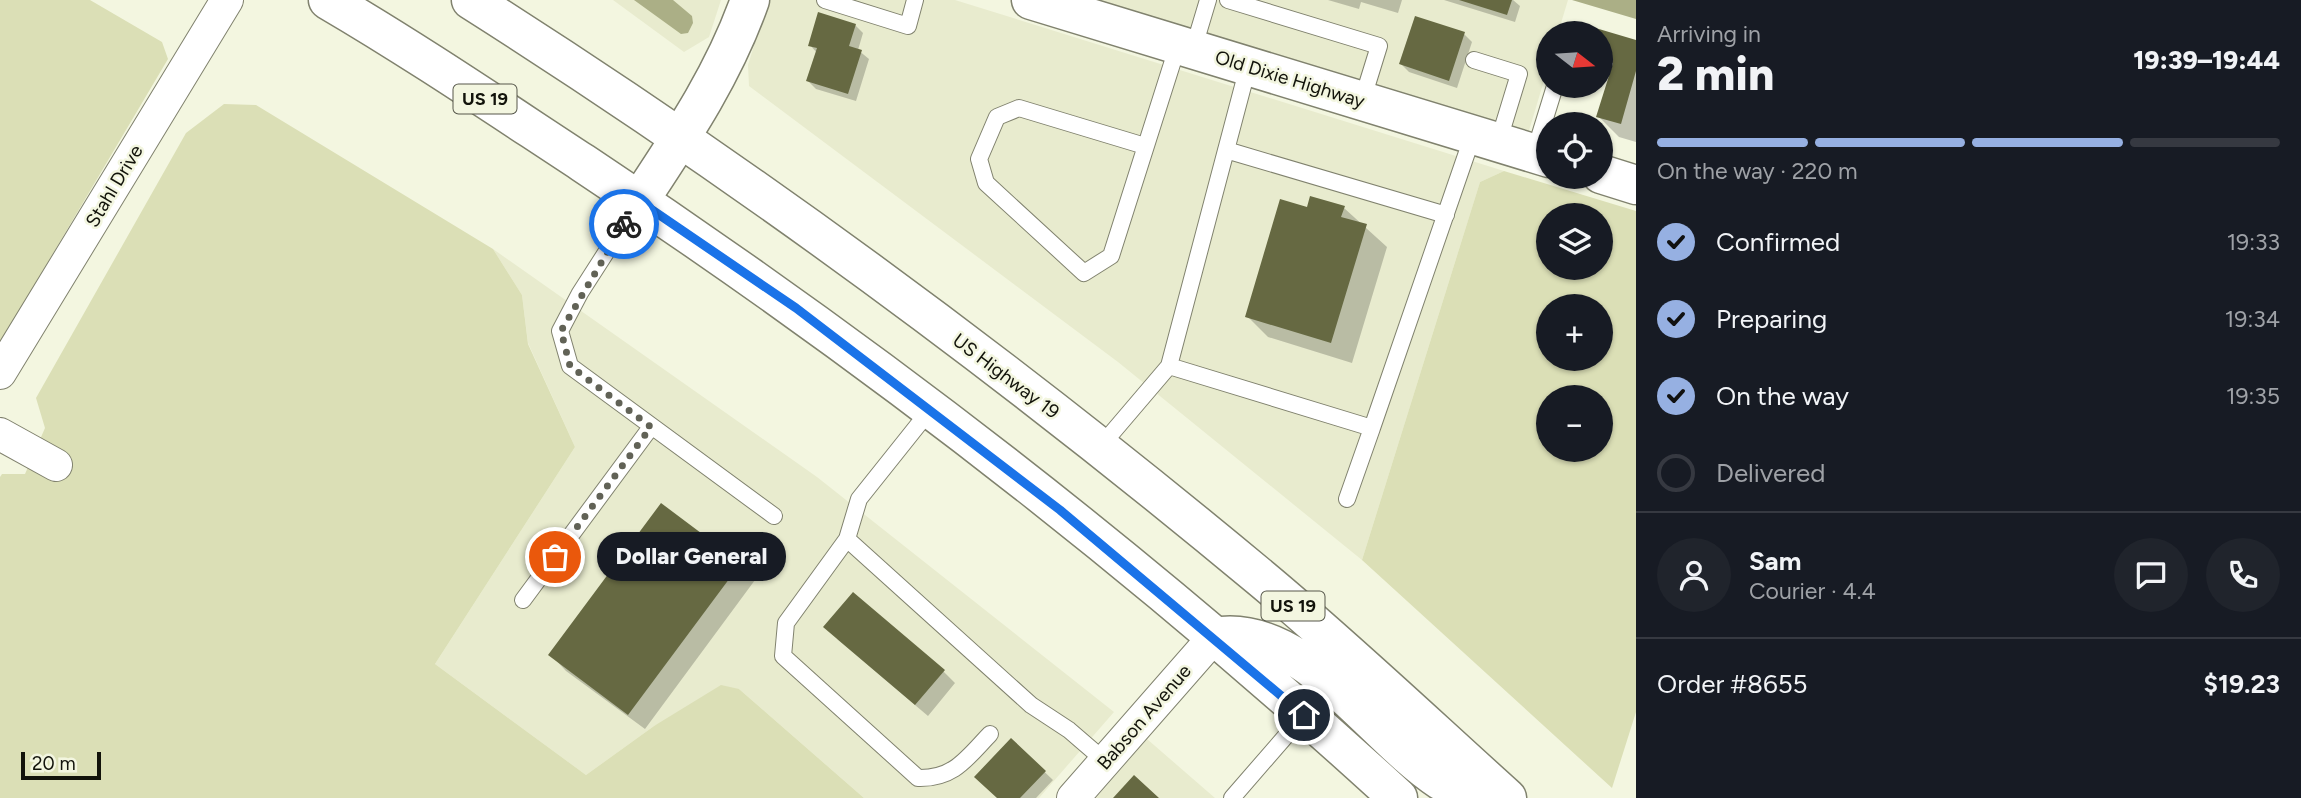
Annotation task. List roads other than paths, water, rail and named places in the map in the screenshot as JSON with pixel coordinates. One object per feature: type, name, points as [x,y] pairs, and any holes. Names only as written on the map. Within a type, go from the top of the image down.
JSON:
[{"type":"main road","name":"US 19","points":[[328,0],[639,201],[796,308],[1082,527],[1304,715],[1382,789]]},
{"type":"main road","name":"US Highway 19","points":[[471,0],[507,17],[815,232],[1100,447],[1264,581],[1507,798]]},
{"type":"main road","points":[[639,201],[707,97],[737,37],[750,0]]},
{"type":"main road","name":"Old Dixie Highway","points":[[1031,0],[1108,17],[1185,47],[1536,154]]},
{"type":"main road","points":[[1613,178],[1636,185]]},
{"type":"main road","points":[[1214,637],[1233,633],[1253,638],[1295,656],[1441,782],[1496,798]]},
{"type":"street","name":"Stahl Drive","points":[[0,373],[228,0]]},
{"type":"street","points":[[0,434],[56,466]]},
{"type":"street","name":"Babson Avenue","points":[[1073,798],[1214,637]]},
{"type":"lane","points":[[832,1],[908,26],[915,0]]},
{"type":"lane","points":[[1145,146],[1019,108],[997,117],[979,159],[986,183],[1084,273],[1111,256],[1145,146],[1185,47],[1208,0]]},
{"type":"lane","points":[[1228,0],[1379,46],[1362,101]]},
{"type":"lane","points":[[1347,499],[1446,215],[1519,74],[1474,60]]},
{"type":"lane","points":[[1100,447],[1169,366],[1248,66]]},
{"type":"lane","points":[[1226,150],[1446,215]]},
{"type":"lane","points":[[639,201],[580,293],[561,331],[570,366],[774,516]]},
{"type":"lane","points":[[1169,366],[1372,428]]},
{"type":"lane","points":[[930,410],[859,499],[847,539],[786,623],[783,656],[919,778],[936,778],[958,768],[989,734]]},
{"type":"lane","points":[[523,600],[651,427]]},
{"type":"lane","points":[[847,539],[1031,705],[1069,730],[1105,761]]},
{"type":"lane","points":[[1232,798],[1304,715]]},
{"type":"place","name":"Dollar General","points":[[555,557]]}]
